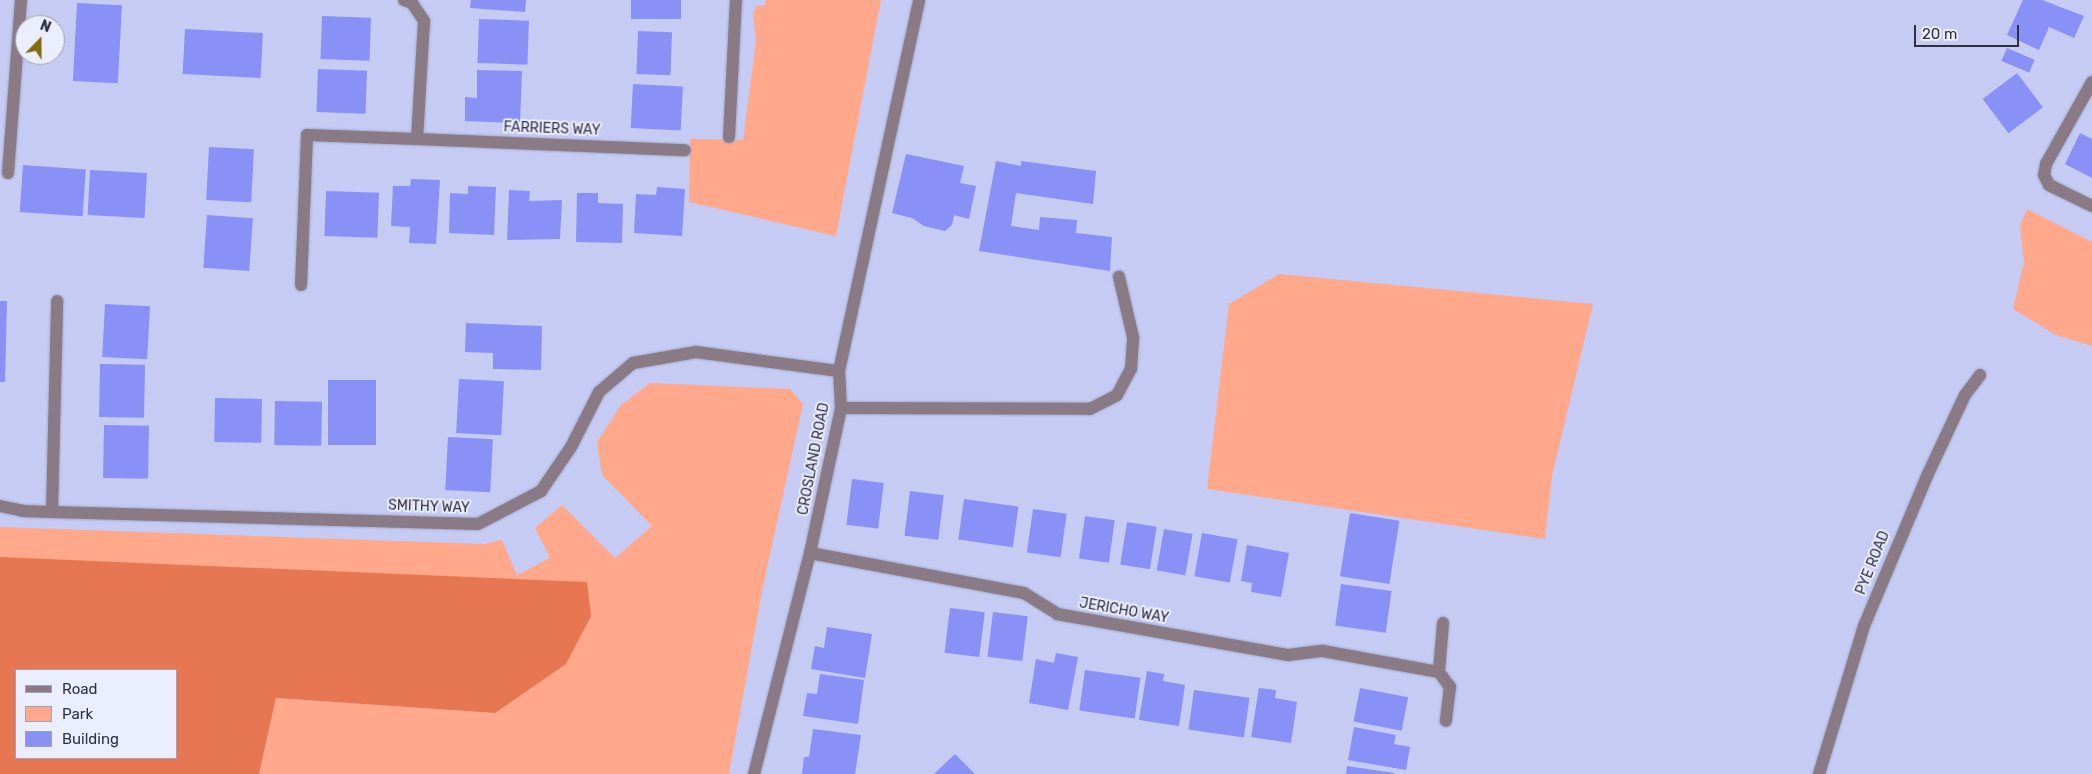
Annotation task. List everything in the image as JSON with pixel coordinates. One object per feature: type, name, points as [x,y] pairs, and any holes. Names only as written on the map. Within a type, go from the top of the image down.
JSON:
[{"type":"street","points":[[8,173],[21,0]]},
{"type":"street","points":[[404,0],[412,3],[424,21],[417,139]]},
{"type":"street","points":[[728,137],[736,0]]},
{"type":"street","name":"CROSLAND ROAD","points":[[754,774],[810,554],[841,408],[839,371],[919,0]]},
{"type":"street","points":[[2092,82],[2046,164],[2044,176],[2049,185],[2092,206]]},
{"type":"street","name":"FARRIERS WAY","points":[[301,285],[307,135],[685,150]]},
{"type":"street","points":[[841,408],[1090,409],[1117,395],[1131,369],[1134,337],[1119,277]]},
{"type":"street","points":[[52,512],[57,302]]},
{"type":"street","name":"SMITHY WAY","points":[[0,506],[22,511],[478,524],[541,492],[571,447],[599,392],[633,363],[696,352],[839,371]]},
{"type":"street","name":"PYE ROAD","points":[[1819,774],[1864,626],[1927,476],[1965,396],[1980,374]]},
{"type":"street","name":"JERICHO WAY","points":[[810,554],[1024,594],[1057,614],[1288,655],[1323,651],[1439,672]]},
{"type":"street","points":[[1443,623],[1439,672],[1450,686],[1446,721]]},
{"type":"green space","points":[[766,0],[881,0],[836,236],[689,202],[690,139],[743,140],[756,41],[753,13],[757,6],[765,5]]},
{"type":"green space","points":[[2027,209],[2092,242],[2092,346],[2056,335],[2013,309],[2024,262],[2020,226]]},
{"type":"green space","points":[[1279,274],[1593,304],[1552,476],[1545,539],[1207,489],[1229,304]]},
{"type":"green space","points":[[650,383],[790,389],[803,404],[762,591],[729,774],[259,774],[276,698],[495,713],[0,561],[0,527],[484,544],[502,540],[517,575],[550,558],[535,528],[562,505],[615,558],[652,526],[602,475],[597,442],[621,405]]},
{"type":"shaded area","points":[[0,557],[587,582],[591,616],[566,664],[495,713],[276,698],[259,774],[0,774]]},
{"type":"building","points":[[471,0],[526,0],[525,12],[470,8]]},
{"type":"building","points":[[631,0],[681,0],[681,19],[631,19]]},
{"type":"building","points":[[2023,0],[2042,0],[2084,16],[2074,38],[2049,27],[2039,50],[2007,35]]},
{"type":"building","points":[[77,3],[122,5],[118,83],[73,81]]},
{"type":"building","points":[[322,16],[371,18],[369,61],[320,59]]},
{"type":"building","points":[[479,19],[529,21],[527,65],[477,63]]},
{"type":"building","points":[[185,29],[263,33],[261,78],[183,74]]},
{"type":"building","points":[[638,31],[672,32],[670,75],[636,74]]},
{"type":"building","points":[[2007,48],[2035,60],[2029,73],[2002,61]]},
{"type":"building","points":[[318,69],[367,71],[365,114],[316,112]]},
{"type":"building","points":[[477,70],[522,71],[520,123],[465,121],[465,97],[477,98]]},
{"type":"building","points":[[2017,73],[2043,107],[2009,133],[1983,99]]},
{"type":"building","points":[[633,84],[683,87],[681,131],[631,128]]},
{"type":"building","points":[[2080,133],[2092,139],[2092,178],[2065,164]]},
{"type":"building","points":[[209,147],[254,149],[251,202],[206,200]]},
{"type":"building","points":[[906,154],[964,166],[960,183],[976,186],[969,219],[954,215],[952,225],[945,231],[924,226],[912,218],[892,213]]},
{"type":"building","points":[[996,161],[1021,166],[1021,161],[1096,171],[1093,204],[1016,193],[1011,226],[1039,230],[1040,217],[1077,220],[1076,233],[1112,237],[1110,271],[979,251]]},
{"type":"building","points":[[23,165],[86,169],[83,216],[20,212]]},
{"type":"building","points":[[90,170],[147,173],[145,218],[88,215]]},
{"type":"building","points":[[411,179],[440,180],[436,244],[409,243],[410,227],[391,226],[393,186],[410,186]]},
{"type":"building","points":[[468,186],[496,187],[494,235],[449,233],[450,193],[468,194]]},
{"type":"building","points":[[657,187],[685,189],[682,236],[634,233],[636,194],[656,195]]},
{"type":"building","points":[[509,190],[530,191],[529,201],[562,200],[560,239],[507,240]]},
{"type":"building","points":[[326,191],[379,193],[377,238],[324,236]]},
{"type":"building","points":[[577,193],[598,193],[598,203],[623,204],[622,243],[576,242]]},
{"type":"building","points":[[207,215],[253,218],[249,271],[203,268]]},
{"type":"building","points":[[0,301],[7,301],[5,382],[0,382]]},
{"type":"building","points":[[105,304],[150,306],[147,359],[102,357]]},
{"type":"building","points":[[466,323],[542,326],[541,370],[493,369],[493,353],[465,352]]},
{"type":"building","points":[[100,364],[145,365],[144,418],[99,417]]},
{"type":"building","points":[[459,379],[504,381],[501,435],[456,433]]},
{"type":"building","points":[[328,380],[376,380],[376,445],[328,445]]},
{"type":"building","points":[[215,398],[262,399],[261,443],[214,442]]},
{"type":"building","points":[[275,401],[322,402],[321,446],[274,445]]},
{"type":"building","points":[[104,425],[149,426],[148,479],[103,478]]},
{"type":"building","points":[[448,437],[493,439],[490,492],[445,490]]},
{"type":"building","points":[[852,479],[884,483],[878,529],[846,525]]},
{"type":"building","points":[[910,491],[944,495],[938,540],[905,536]]},
{"type":"building","points":[[964,499],[1018,507],[1013,547],[958,540]]},
{"type":"building","points":[[1033,509],[1067,514],[1061,557],[1027,553]]},
{"type":"building","points":[[1350,513],[1399,521],[1389,584],[1340,576]]},
{"type":"building","points":[[1085,516],[1115,520],[1109,563],[1079,559]]},
{"type":"building","points":[[1127,522],[1157,527],[1150,569],[1120,564]]},
{"type":"building","points":[[1164,529],[1193,534],[1185,575],[1157,570]]},
{"type":"building","points":[[1202,533],[1237,539],[1230,583],[1194,576]]},
{"type":"building","points":[[1247,545],[1289,553],[1281,597],[1251,592],[1252,583],[1241,581]]},
{"type":"building","points":[[1341,584],[1392,591],[1386,633],[1335,626]]},
{"type":"building","points":[[950,608],[985,612],[979,657],[945,653]]},
{"type":"building","points":[[993,612],[1028,616],[1022,661],[988,657]]},
{"type":"building","points":[[827,627],[872,634],[865,678],[811,669],[815,646],[824,648]]},
{"type":"building","points":[[1056,653],[1078,657],[1068,710],[1029,703],[1036,659],[1054,663]]},
{"type":"building","points":[[1085,670],[1140,678],[1135,718],[1079,711]]},
{"type":"building","points":[[1147,671],[1164,674],[1163,681],[1185,685],[1179,726],[1139,720]]},
{"type":"building","points":[[820,674],[864,680],[858,724],[803,716],[807,693],[817,694]]},
{"type":"building","points":[[1259,688],[1276,690],[1275,698],[1297,702],[1291,743],[1251,737]]},
{"type":"building","points":[[1360,688],[1408,697],[1402,731],[1354,721]]},
{"type":"building","points":[[1194,690],[1249,698],[1244,737],[1188,730]]},
{"type":"building","points":[[1354,727],[1396,735],[1394,744],[1410,747],[1406,770],[1348,760]]},
{"type":"building","points":[[813,729],[861,735],[855,774],[802,774],[804,757],[809,757]]},
{"type":"building","points":[[955,754],[975,774],[934,774]]},
{"type":"building","points":[[1347,766],[1394,773],[1394,774],[1346,774]]}]
